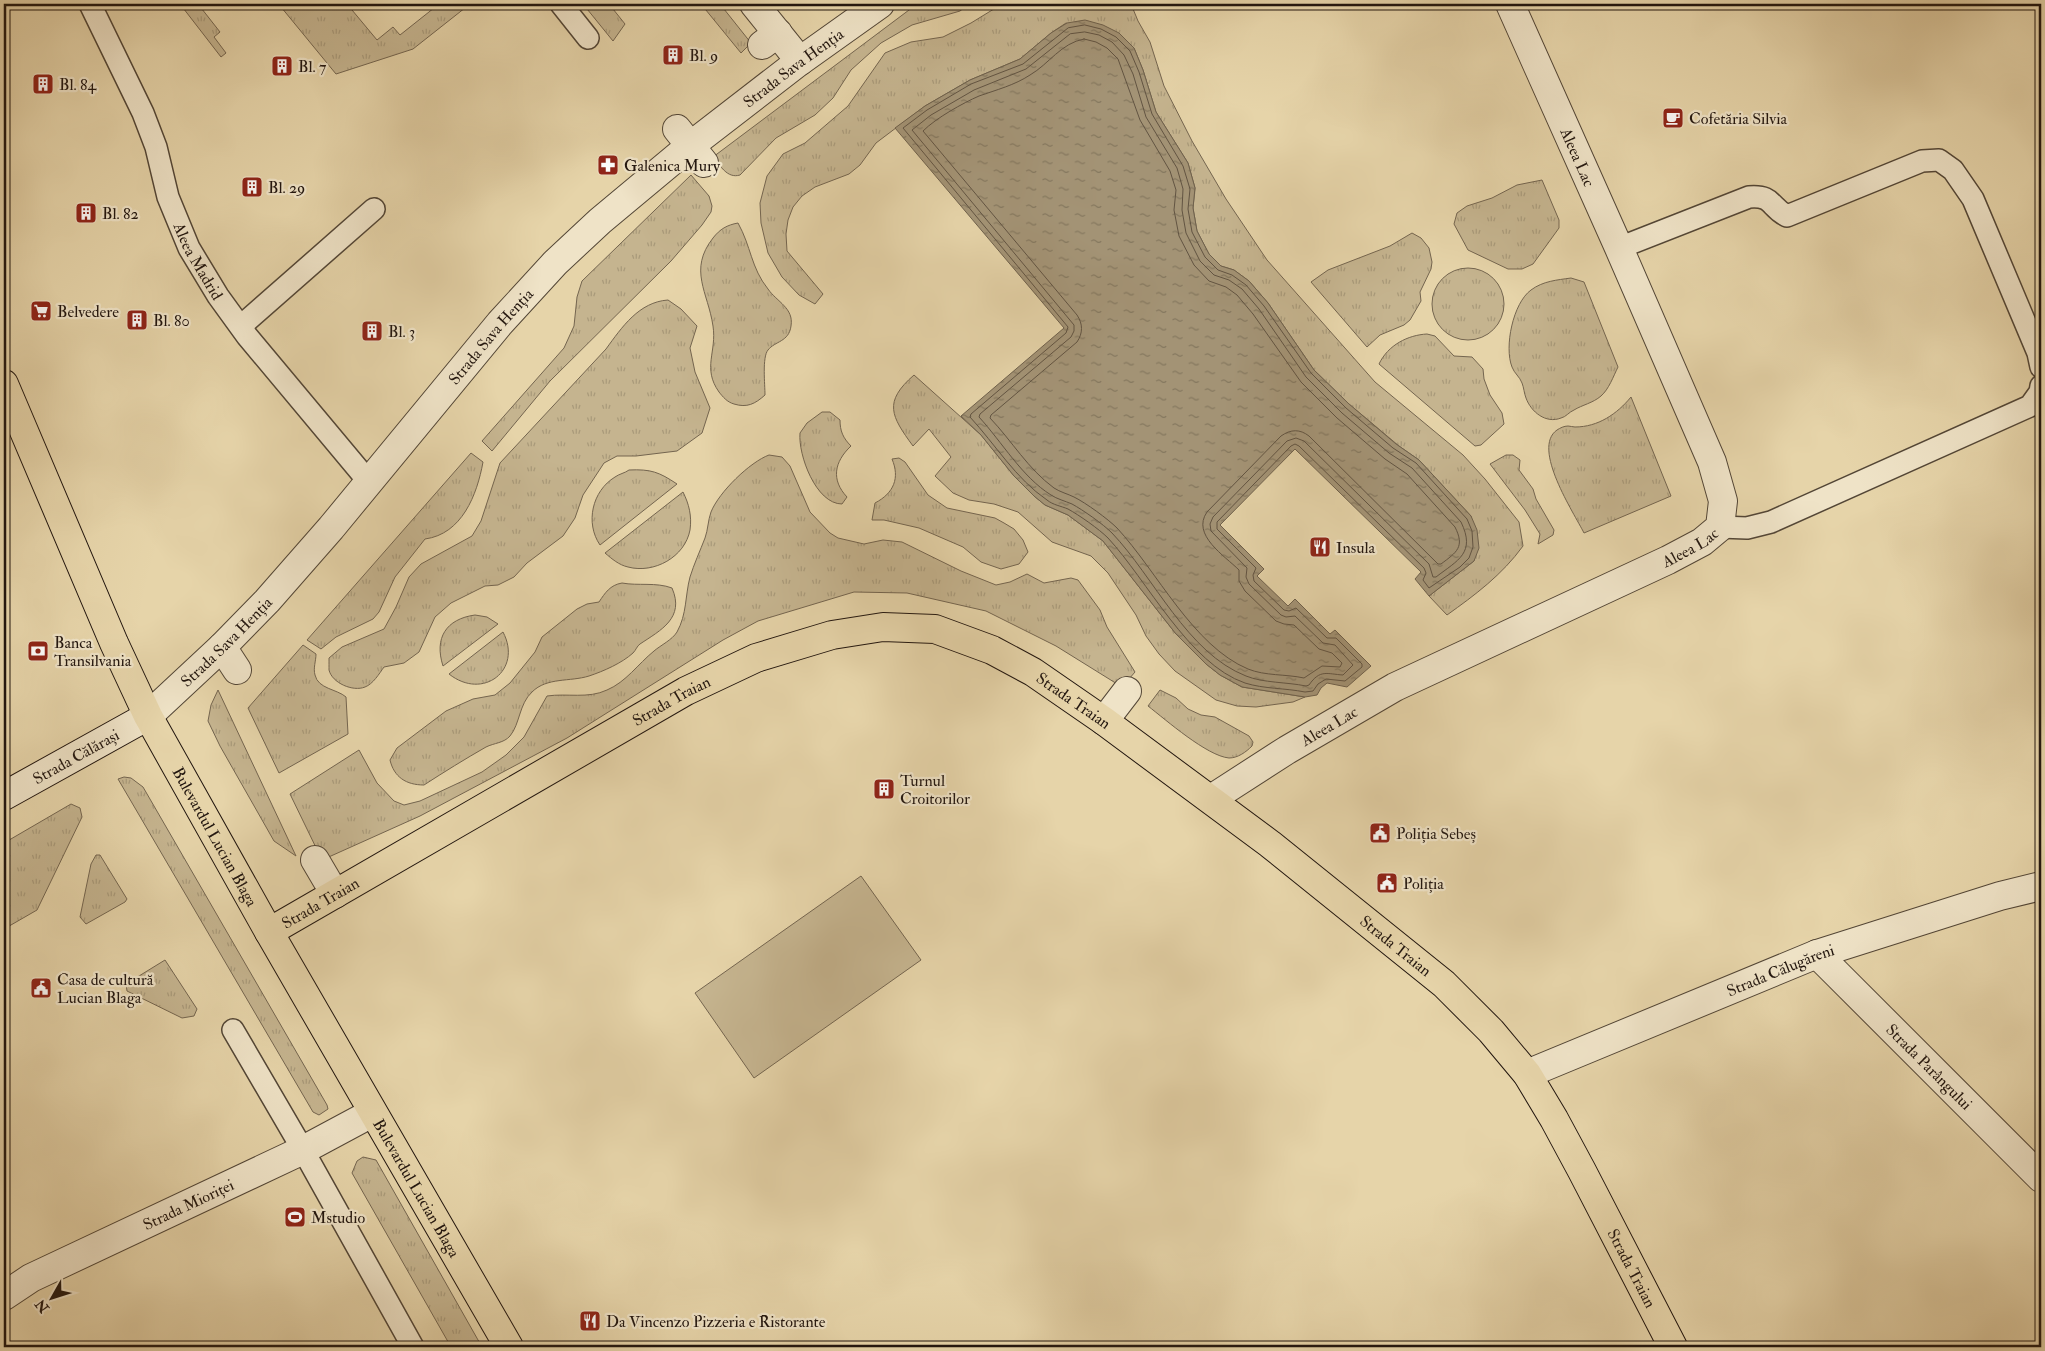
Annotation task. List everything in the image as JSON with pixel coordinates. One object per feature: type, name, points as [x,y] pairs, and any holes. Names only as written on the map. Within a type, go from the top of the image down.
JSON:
[{"type":"main road","name":"Bulevardul Lucian Blaga","points":[[4,384],[114,643],[148,716],[372,1113],[509,1347]]},
{"type":"main road","name":"Strada Traian","points":[[269,932],[686,691],[756,658],[832,635],[884,627],[935,629],[992,650],[1033,672],[1104,720],[1211,798],[1444,984],[1491,1031],[1526,1074],[1582,1171],[1673,1347]]},
{"type":"street","points":[[754,4],[770,39],[800,61]]},
{"type":"street","name":"Strada Sava Henția","points":[[148,716],[222,647],[273,593],[369,482],[500,323],[555,263],[600,221],[690,146],[800,61],[880,4]]},
{"type":"street","name":"Aleea Lac","points":[[1211,798],[1395,686],[1668,560],[1702,542],[1720,527],[1723,501],[1712,462],[1510,4]]},
{"type":"street","points":[[222,647],[238,670]]},
{"type":"street","points":[[1104,720],[1127,691]]},
{"type":"street","name":"Strada Călărași","points":[[4,796],[148,716]]},
{"type":"street","points":[[315,860],[335,894]]},
{"type":"street","name":"Strada Călugăreni","points":[[1526,1074],[1817,954],[2000,896],[2041,886]]},
{"type":"street","name":"Strada Parângului","points":[[1817,954],[2041,1178]]},
{"type":"street","name":"Strada Mioriței","points":[[4,1296],[31,1278],[303,1150],[372,1113]]},
{"type":"lane","name":"Aleea Madrid","points":[[90,4],[143,113],[156,147],[168,197],[189,248],[218,296],[240,326],[369,482]]},
{"type":"lane","points":[[560,4],[588,38]]},
{"type":"lane","points":[[1619,248],[1749,197],[1769,198],[1779,212],[1787,216],[1922,160],[1939,160],[1953,170],[1973,199],[2038,353],[2041,367]]},
{"type":"lane","points":[[240,326],[374,209]]},
{"type":"lane","points":[[1720,527],[1747,528],[1780,518],[2030,406],[2040,392],[2041,386]]},
{"type":"lane","points":[[232,1030],[303,1150],[413,1347]]},
{"type":"green space","points":[[180,4],[198,4],[220,32],[214,37],[226,53],[221,57]]},
{"type":"green space","points":[[285,4],[347,4],[377,40],[393,27],[400,35],[439,4],[470,4],[413,49],[336,74],[281,7]]},
{"type":"green space","points":[[583,4],[609,4],[625,24],[613,41]]},
{"type":"green space","points":[[701,4],[720,4],[751,43],[741,53]]},
{"type":"green space","points":[[917,4],[969,4],[960,11],[912,25],[881,43],[851,70],[833,98],[815,115],[776,138],[740,175],[735,176],[728,173],[713,157]]},
{"type":"green space","points":[[1002,4],[1131,4],[1150,42],[1164,86],[1192,141],[1226,199],[1267,260],[1375,382],[1463,455],[1519,522],[1523,546],[1506,566],[1478,592],[1447,615],[1429,596],[1474,561],[1471,516],[1419,460],[1399,446],[1349,404],[1314,370],[1268,303],[1249,281],[1234,270],[1221,266],[1209,254],[1197,231],[1193,208],[1195,188],[1188,163],[1156,112],[1134,48],[1066,23],[1020,59],[970,80],[925,106],[876,143],[860,165],[849,174],[815,187],[802,196],[793,207],[788,220],[786,234],[787,251],[823,294],[815,304],[799,295],[782,277],[768,253],[761,223],[760,203],[767,176],[783,154],[805,143],[848,106],[885,53],[911,42],[943,37]]},
{"type":"green space","points":[[691,175],[709,196],[712,206],[711,212],[702,225],[671,261],[550,381],[492,451],[482,441],[564,348],[574,326],[577,297],[582,281]]},
{"type":"green space","points":[[1542,180],[1559,220],[1559,228],[1533,264],[1522,269],[1508,269],[1468,250],[1454,224],[1457,213],[1467,206],[1492,198],[1517,185]]},
{"type":"green space","points":[[738,223],[762,281],[790,314],[791,320],[788,335],[771,347],[766,354],[764,365],[765,395],[754,403],[743,406],[725,399],[719,392],[711,375],[714,335],[701,271],[702,260],[713,238],[724,228]]},
{"type":"green space","points":[[1412,233],[1421,238],[1429,248],[1432,262],[1431,269],[1420,292],[1421,301],[1410,320],[1404,325],[1380,335],[1367,347],[1311,282],[1328,270],[1390,246]]},
{"type":"green space","points":[[1475,268],[1494,278],[1502,290],[1504,304],[1502,318],[1494,330],[1482,338],[1461,340],[1442,330],[1434,318],[1432,297],[1442,278],[1454,270]]},
{"type":"green space","points":[[1571,278],[1584,282],[1618,367],[1609,386],[1601,396],[1563,417],[1550,419],[1540,416],[1528,403],[1521,381],[1512,367],[1509,348],[1510,337],[1519,305],[1531,290],[1555,280]]},
{"type":"green space","points":[[668,300],[681,309],[697,326],[690,348],[695,372],[710,408],[702,433],[677,451],[636,456],[617,456],[604,463],[583,495],[575,518],[563,536],[527,563],[514,577],[498,585],[485,586],[451,603],[435,617],[419,652],[404,663],[384,667],[376,679],[368,686],[360,688],[349,687],[334,679],[329,670],[329,658],[342,647],[384,629],[409,577],[421,564],[472,536],[481,521],[500,463],[606,349],[632,317],[648,305]]},
{"type":"green space","points":[[1427,334],[1435,336],[1454,356],[1472,357],[1483,369],[1484,379],[1490,395],[1502,413],[1504,424],[1481,445],[1475,446],[1379,364],[1388,351],[1399,342],[1413,336]]},
{"type":"green space","points":[[914,375],[981,435],[1014,476],[1034,496],[1045,505],[1068,515],[1103,541],[1176,634],[1206,664],[1220,675],[1242,687],[1305,697],[1293,702],[1256,707],[1237,706],[1216,700],[1175,671],[1159,654],[1108,573],[1091,556],[1052,542],[1018,512],[994,504],[969,500],[953,493],[935,476],[951,457],[929,429],[913,446],[895,417],[894,401],[904,385]]},
{"type":"green space","points":[[1631,397],[1671,496],[1584,533],[1564,496],[1551,465],[1550,439],[1562,427],[1591,425],[1599,422],[1620,409]]},
{"type":"green space","points":[[822,412],[830,412],[840,420],[842,434],[851,446],[841,458],[837,471],[838,484],[847,497],[842,504],[833,502],[824,496],[810,477],[802,453],[800,433],[807,423]]},
{"type":"green space","points":[[471,453],[483,462],[477,487],[466,511],[449,530],[438,536],[425,539],[395,577],[379,612],[373,619],[336,637],[321,649],[307,640]]},
{"type":"green space","points":[[769,455],[782,457],[790,466],[810,512],[830,533],[838,538],[864,544],[883,540],[902,542],[961,571],[996,585],[1010,582],[1027,574],[1044,583],[1071,578],[1078,580],[1100,610],[1107,627],[1135,672],[1122,687],[1056,646],[986,611],[907,593],[854,592],[758,621],[723,640],[567,738],[420,816],[322,860],[290,794],[359,750],[377,783],[394,801],[404,805],[420,801],[482,772],[506,755],[524,737],[547,696],[600,693],[614,687],[648,656],[675,635],[684,612],[690,577],[705,538],[710,515],[715,504],[744,471]]},
{"type":"green space","points":[[1506,455],[1513,455],[1520,460],[1519,470],[1533,489],[1536,499],[1554,530],[1553,535],[1538,544],[1540,534],[1525,510],[1490,464]]},
{"type":"green space","points":[[899,458],[905,462],[928,495],[947,508],[995,518],[1014,529],[1023,540],[1028,552],[1019,564],[1001,569],[981,562],[963,547],[919,528],[884,520],[872,520],[875,503],[887,495],[894,484],[895,472],[892,459]]},
{"type":"green space","points":[[629,470],[654,472],[677,484],[600,545],[595,536],[592,518],[596,499],[607,483]]},
{"type":"green space","points":[[683,492],[690,510],[690,530],[687,540],[675,555],[658,565],[638,569],[622,565],[605,553]]},
{"type":"green space","points":[[622,583],[666,586],[672,588],[675,598],[673,615],[669,622],[656,634],[639,645],[629,657],[601,672],[589,676],[552,682],[538,687],[524,702],[516,726],[510,736],[505,740],[486,747],[424,785],[406,782],[394,771],[390,760],[397,748],[446,711],[473,699],[495,695],[510,683],[535,652],[542,637],[577,609],[587,604],[599,602],[611,588]]},
{"type":"green space","points":[[475,615],[487,617],[498,624],[443,666],[440,647],[445,632],[456,621]]},
{"type":"green space","points":[[503,632],[508,646],[508,658],[504,669],[496,677],[486,683],[475,684],[462,682],[449,674]]},
{"type":"green space","points":[[303,645],[316,654],[314,670],[317,680],[324,686],[346,697],[348,734],[279,773],[248,708]]},
{"type":"green space","points":[[218,690],[296,856],[274,841],[220,746],[208,721],[211,705]]},
{"type":"green space","points":[[1160,690],[1176,698],[1188,709],[1201,715],[1215,717],[1249,736],[1253,742],[1252,746],[1242,754],[1229,758],[1220,756],[1198,744],[1148,706]]},
{"type":"green space","points":[[124,777],[131,778],[143,787],[327,1105],[328,1109],[319,1115],[313,1112],[118,779]]},
{"type":"green space","points":[[71,804],[80,808],[82,817],[37,910],[4,929],[4,843]]},
{"type":"green space","points":[[96,855],[100,855],[127,899],[125,902],[86,924],[80,917],[91,864]]},
{"type":"green space","points":[[861,876],[921,960],[754,1078],[695,993]]},
{"type":"green space","points":[[165,960],[197,1009],[194,1016],[182,1018],[127,991],[126,984]]},
{"type":"green space","points":[[363,1157],[376,1160],[482,1347],[451,1347],[352,1173],[357,1161]]},
{"type":"water","points":[[1085,20],[1103,25],[1119,33],[1134,48],[1156,112],[1188,163],[1195,188],[1193,208],[1197,231],[1209,254],[1221,266],[1234,270],[1249,281],[1268,303],[1314,370],[1349,404],[1396,444],[1419,460],[1471,516],[1477,530],[1479,548],[1474,561],[1429,596],[1415,579],[1421,572],[1295,449],[1220,525],[1264,569],[1257,576],[1288,606],[1295,599],[1330,634],[1335,630],[1371,666],[1347,687],[1327,683],[1317,695],[1305,697],[1242,687],[1220,675],[1176,634],[1103,541],[1068,515],[1045,505],[1034,496],[1014,476],[981,435],[961,416],[1064,328],[895,128],[925,106],[970,80],[1020,59],[1051,33],[1067,23]]},
{"type":"place","name":"Bl. 9","points":[[673,55]]},
{"type":"place","name":"Bl. 7","points":[[282,66]]},
{"type":"place","name":"Bl. 84","points":[[43,84]]},
{"type":"place","name":"Cofetăria Silvia","points":[[1673,118]]},
{"type":"place","name":"Galenica Mury","points":[[608,165]]},
{"type":"place","name":"Bl. 29","points":[[252,187]]},
{"type":"place","name":"Bl. 82","points":[[86,213]]},
{"type":"place","name":"Belvedere","points":[[41,311]]},
{"type":"place","name":"Bl. 80","points":[[137,320]]},
{"type":"place","name":"Bl. 3","points":[[372,331]]},
{"type":"place","name":"Insula","points":[[1320,547]]},
{"type":"place","name":"Banca Transilvania","points":[[38,651]]},
{"type":"place","name":"Turnul Croitorilor","points":[[884,789]]},
{"type":"place","name":"Poliția Sebeș","points":[[1380,833]]},
{"type":"place","name":"Poliția","points":[[1387,883]]},
{"type":"place","name":"Casa de cultură Lucian Blaga","points":[[41,988]]},
{"type":"place","name":"Mstudio","points":[[295,1217]]},
{"type":"place","name":"Da Vincenzo Pizzeria e Ristorante","points":[[590,1321]]}]
